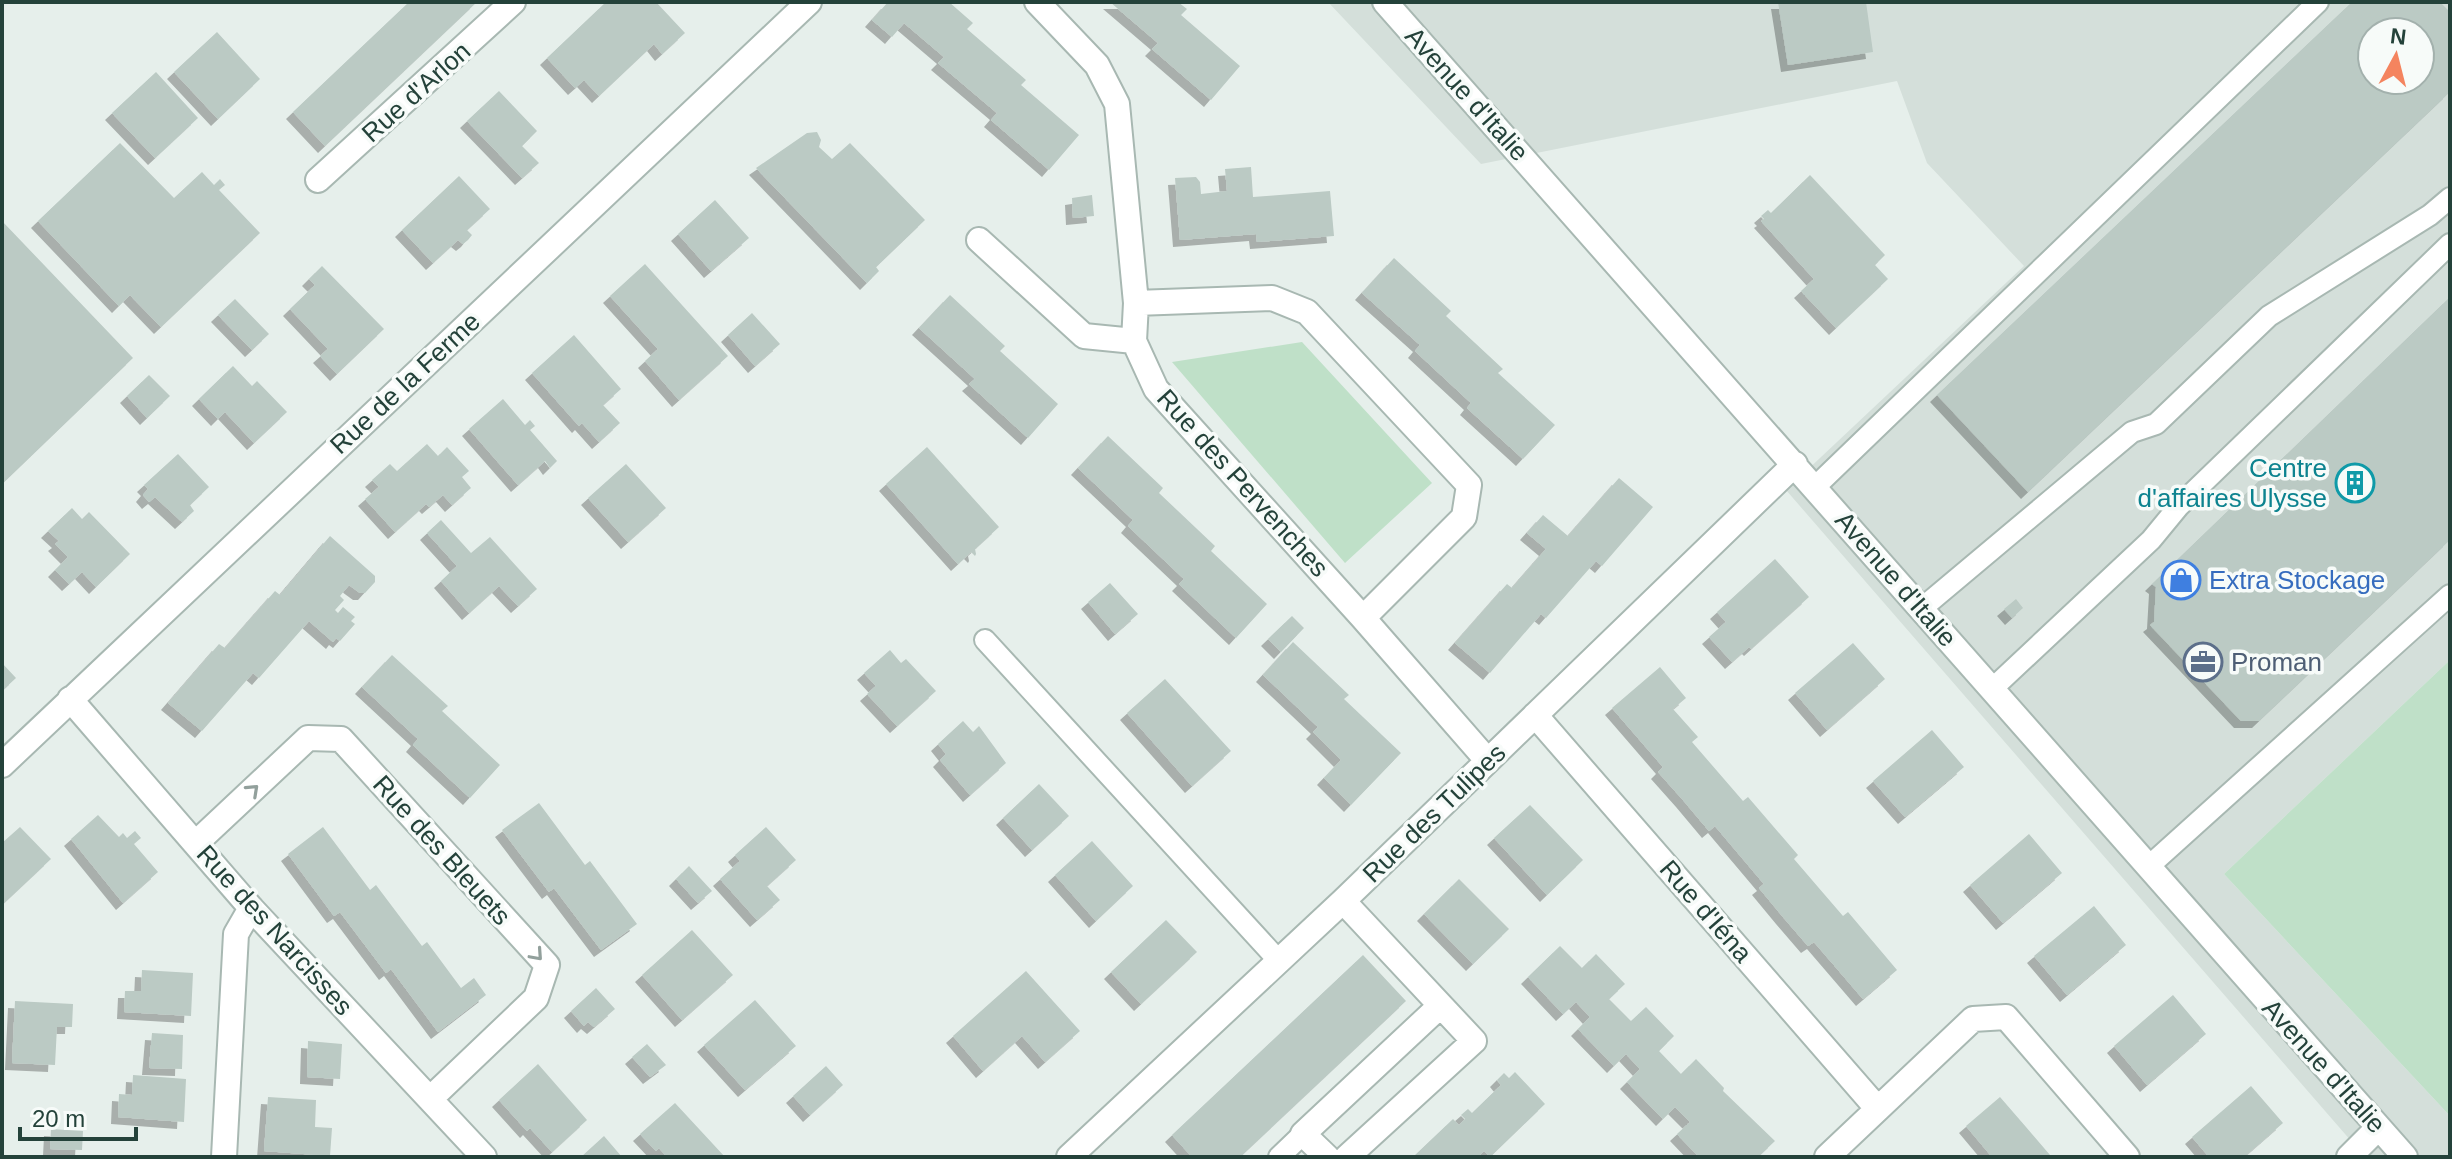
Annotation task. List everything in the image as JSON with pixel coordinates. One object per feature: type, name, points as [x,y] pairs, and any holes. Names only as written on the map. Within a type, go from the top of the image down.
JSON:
[{"type":"street","name":"Rue d'Arlon","points":[[318,180],[513,2]]},
{"type":"street","name":"Rue de la Ferme","points":[[2,765],[809,2]]},
{"type":"street","name":"Rue des Pervenches","points":[[1037,2],[1097,65],[1117,104],[1136,303],[1134,341],[1156,389],[1487,760]]},
{"type":"street","name":"Avenue d'Italie","points":[[1385,2],[2405,1157]]},
{"type":"street","points":[[979,240],[1084,336],[1134,341]]},
{"type":"street","points":[[1136,303],[1272,298],[1307,312],[1469,485],[1464,517],[1363,618]]},
{"type":"street","name":"Rue des Tulipes","points":[[1069,1157],[1343,901],[1795,464]]},
{"type":"street","name":"Rue des Narcisses","points":[[70,699],[251,908],[484,1157]]},
{"type":"street","name":"Rue d'Iéna","points":[[1535,715],[1877,1108]]},
{"type":"street","name":"Rue des Bleuets","points":[[196,843],[308,738],[341,739],[547,965],[536,998],[430,1099]]},
{"type":"street","points":[[1343,901],[1474,1041],[1347,1157]]},
{"type":"street","points":[[224,1157],[236,934],[251,908]]},
{"type":"street","points":[[1327,1157],[1303,1134],[1440,1006]]},
{"type":"street","points":[[1827,1157],[1973,1019],[2006,1017],[2127,1157]]},
{"type":"street","points":[[2349,1157],[2378,1128]]},
{"type":"lane","points":[[1815,487],[2318,2]]},
{"type":"lane","points":[[1921,609],[2132,432],[2156,424],[2269,316],[2430,215],[2450,198]]},
{"type":"lane","points":[[1992,689],[2151,540],[2179,506],[2450,244]]},
{"type":"lane","points":[[2148,867],[2450,595]]},
{"type":"lane","points":[[985,640],[1279,961]]},
{"type":"lane","points":[[1279,1157],[1303,1134]]},
{"type":"shaded area","points":[[1328,2],[2450,2],[2450,660],[2224,874],[2450,1116],[2450,1157],[2365,1157],[1786,490],[2024,266],[1927,163],[1897,81],[1481,164]]},
{"type":"green space","points":[[1302,342],[1432,483],[1345,563],[1172,362]]},
{"type":"green space","points":[[2450,660],[2450,1116],[2224,874]]},
{"type":"building","points":[[409,2],[477,2],[325,146],[293,112]]},
{"type":"building","points":[[606,2],[656,2],[685,33],[662,54],[654,44],[599,96],[584,80],[575,88],[547,58]]},
{"type":"building","points":[[888,2],[949,2],[973,23],[967,29],[1026,80],[1021,85],[1079,135],[1049,170],[991,120],[997,113],[938,63],[944,57],[904,23],[892,37],[872,20]]},
{"type":"building","points":[[1110,2],[1178,2],[1187,9],[1181,15],[1240,66],[1211,100],[1152,49],[1158,43]]},
{"type":"building","points":[[1778,2],[1866,2],[1873,52],[1788,65]]},
{"type":"building","points":[[2352,2],[2440,2],[2450,12],[2450,92],[2028,492],[1937,395]]},
{"type":"building","points":[[217,32],[260,79],[218,119],[174,72]]},
{"type":"building","points":[[156,72],[198,118],[155,158],[112,113]]},
{"type":"building","points":[[499,91],[537,131],[522,146],[539,163],[522,178],[467,121]]},
{"type":"building","points":[[817,132],[821,140],[819,147],[832,159],[850,143],[925,220],[876,267],[879,271],[867,283],[756,168],[807,133]]},
{"type":"building","points":[[120,143],[174,198],[202,172],[214,185],[220,179],[225,185],[219,190],[260,233],[161,327],[130,295],[119,306],[38,221]]},
{"type":"building","points":[[1251,167],[1253,197],[1330,191],[1334,236],[1257,242],[1256,234],[1180,240],[1175,178],[1196,177],[1200,182],[1201,194],[1227,191],[1225,169]]},
{"type":"building","points":[[1810,175],[1885,255],[1875,265],[1888,279],[1836,328],[1801,291],[1814,279],[1761,221],[1764,219],[1761,216],[1768,210],[1771,213]]},
{"type":"building","points":[[459,176],[490,209],[467,230],[472,235],[468,240],[463,244],[458,240],[433,263],[402,230]]},
{"type":"building","points":[[1092,195],[1094,216],[1073,218],[1072,198]]},
{"type":"building","points":[[715,200],[749,238],[711,271],[678,234]]},
{"type":"building","points":[[2,221],[133,358],[2,484]]},
{"type":"building","points":[[1394,258],[1451,311],[1446,316],[1503,369],[1498,373],[1555,425],[1523,459],[1467,408],[1471,403],[1415,351],[1420,345],[1362,293]]},
{"type":"building","points":[[645,264],[728,356],[679,400],[645,361],[658,349],[610,296]]},
{"type":"building","points":[[322,266],[384,329],[337,374],[320,356],[328,349],[290,309],[315,285],[309,279]]},
{"type":"building","points":[[950,295],[1005,346],[1000,351],[1058,404],[1028,438],[969,384],[975,379],[919,328]]},
{"type":"building","name":"Centre d'affaires Ulysse","points":[[2450,297],[2450,540],[2259,721],[2241,721],[2150,625],[2154,622],[2156,587],[2152,584]]},
{"type":"building","points":[[235,299],[269,334],[252,350],[218,315]]},
{"type":"building","points":[[752,313],[780,344],[755,366],[728,335]]},
{"type":"building","points":[[574,335],[621,389],[603,405],[620,423],[599,442],[582,423],[579,426],[532,373]]},
{"type":"building","points":[[233,366],[252,386],[257,381],[287,412],[254,443],[225,412],[218,419],[199,399]]},
{"type":"building","points":[[149,375],[170,396],[147,418],[127,396]]},
{"type":"building","points":[[503,399],[525,425],[530,420],[535,426],[530,430],[557,461],[550,468],[545,461],[518,485],[469,429]]},
{"type":"building","points":[[1108,436],[1163,488],[1159,493],[1215,546],[1211,551],[1267,604],[1236,638],[1179,584],[1184,579],[1128,526],[1133,520],[1078,468]]},
{"type":"building","points":[[427,444],[438,456],[447,447],[469,471],[462,477],[471,488],[452,505],[443,495],[429,507],[426,504],[395,532],[365,499],[379,487],[372,480],[390,464],[397,471]]},
{"type":"building","points":[[927,447],[999,527],[975,549],[975,556],[971,552],[958,564],[886,484]]},
{"type":"building","points":[[178,454],[209,487],[190,505],[194,511],[182,522],[155,497],[149,502],[143,495],[148,489],[144,485]]},
{"type":"building","points":[[626,464],[666,508],[628,542],[588,498]]},
{"type":"building","points":[[1619,478],[1653,507],[1602,566],[1596,561],[1546,618],[1541,614],[1490,673],[1455,643],[1507,584],[1512,588],[1546,549],[1527,533],[1543,515],[1568,536]]},
{"type":"building","points":[[72,508],[82,519],[89,512],[130,554],[96,587],[82,572],[69,584],[55,570],[68,557],[55,544],[59,541],[48,531]]},
{"type":"building","points":[[441,520],[471,553],[490,537],[537,589],[518,606],[499,586],[469,613],[441,581],[457,566],[427,533]]},
{"type":"building","points":[[330,536],[375,576],[375,582],[365,593],[349,585],[340,596],[344,600],[335,610],[338,613],[343,607],[355,617],[351,621],[355,624],[340,641],[336,638],[333,642],[309,621],[259,678],[253,673],[202,731],[168,703],[219,644],[225,648],[275,591],[280,595]]},
{"type":"building","points":[[1775,559],[1809,597],[1732,662],[1709,637],[1726,622],[1717,612]]},
{"type":"building","points":[[1110,583],[1138,614],[1115,634],[1088,602]]},
{"type":"building","points":[[2016,599],[2023,608],[2012,618],[2004,609]]},
{"type":"building","points":[[1292,616],[1304,628],[1281,652],[1268,639]]},
{"type":"building","points":[[1293,642],[1349,695],[1344,699],[1401,753],[1351,805],[1324,778],[1341,760],[1313,732],[1318,727],[1263,675]]},
{"type":"building","points":[[1853,643],[1885,679],[1827,730],[1795,693]]},
{"type":"building","points":[[890,650],[901,663],[906,659],[936,691],[897,726],[867,694],[876,686],[864,673]]},
{"type":"building","points":[[392,655],[448,706],[442,711],[500,765],[470,798],[413,745],[418,739],[362,687]]},
{"type":"building","points":[[2,663],[16,678],[2,691]]},
{"type":"building","points":[[1660,667],[1686,698],[1673,709],[1698,737],[1692,742],[1743,801],[1748,797],[1798,855],[1794,859],[1818,887],[1843,916],[1848,912],[1897,970],[1863,999],[1814,942],[1808,946],[1759,888],[1764,884],[1715,826],[1709,831],[1658,772],[1663,767],[1612,708]]},
{"type":"building","points":[[1165,679],[1231,751],[1192,786],[1127,713]]},
{"type":"building","points":[[963,721],[973,732],[979,726],[1006,763],[970,795],[940,760],[946,754],[938,744]]},
{"type":"building","points":[[1932,730],[1964,767],[1905,817],[1873,781]]},
{"type":"building","points":[[1039,784],[1069,816],[1032,850],[1003,818]]},
{"type":"building","points":[[539,803],[585,865],[590,861],[637,924],[601,950],[554,888],[549,892],[502,830]]},
{"type":"building","points":[[1530,805],[1583,860],[1547,895],[1494,838]]},
{"type":"building","points":[[98,815],[119,837],[123,833],[127,838],[135,831],[141,838],[134,844],[158,872],[123,903],[71,839]]},
{"type":"building","points":[[20,827],[51,859],[2,905],[2,843]]},
{"type":"building","points":[[323,827],[370,890],[376,885],[422,946],[427,942],[461,988],[474,978],[486,995],[438,1032],[391,969],[386,973],[340,912],[334,916],[288,854]]},
{"type":"building","points":[[766,827],[796,860],[767,886],[780,900],[757,920],[720,879],[740,861],[735,855]]},
{"type":"building","points":[[2029,834],[2062,873],[2003,923],[1970,885]]},
{"type":"building","points":[[1092,841],[1133,886],[1096,921],[1055,875]]},
{"type":"building","points":[[689,866],[712,891],[698,903],[676,879]]},
{"type":"building","points":[[1459,879],[1509,929],[1473,964],[1424,914]]},
{"type":"building","points":[[2094,906],[2126,945],[2067,995],[2034,956]]},
{"type":"building","points":[[1166,920],[1197,952],[1141,1004],[1111,972]]},
{"type":"building","points":[[692,930],[733,975],[682,1020],[642,975]]},
{"type":"building","points":[[1560,946],[1582,968],[1596,954],[1625,984],[1609,999],[1631,1021],[1646,1007],[1674,1036],[1659,1051],[1681,1074],[1696,1059],[1724,1088],[1723,1091],[1775,1141],[1758,1157],[1699,1157],[1677,1134],[1690,1122],[1675,1107],[1663,1119],[1627,1082],[1640,1069],[1626,1054],[1614,1066],[1578,1029],[1590,1017],[1576,1002],[1563,1014],[1528,977]]},
{"type":"building","points":[[1363,955],[1406,1001],[1240,1157],[1192,1157],[1172,1135]]},
{"type":"building","points":[[142,970],[193,973],[191,1016],[124,1012],[125,991],[141,991]]},
{"type":"building","points":[[1026,971],[1080,1031],[1045,1062],[1022,1036],[983,1071],[953,1036]]},
{"type":"building","points":[[596,988],[615,1009],[594,1027],[588,1022],[584,1026],[571,1011]]},
{"type":"building","points":[[2173,995],[2206,1034],[2147,1085],[2114,1046]]},
{"type":"building","points":[[755,1000],[796,1046],[745,1090],[704,1045]]},
{"type":"building","points":[[15,1001],[73,1004],[72,1027],[57,1027],[55,1065],[12,1063]]},
{"type":"building","points":[[152,1033],[183,1035],[182,1069],[149,1068]]},
{"type":"building","points":[[308,1041],[342,1044],[340,1079],[307,1077]]},
{"type":"building","points":[[647,1044],[666,1065],[650,1077],[632,1057]]},
{"type":"building","points":[[538,1064],[587,1120],[552,1152],[530,1128],[527,1131],[499,1100]]},
{"type":"building","points":[[826,1066],[843,1085],[810,1115],[793,1096]]},
{"type":"building","points":[[1515,1072],[1545,1104],[1490,1157],[1484,1151],[1478,1157],[1413,1157],[1453,1119],[1459,1125],[1465,1119],[1461,1115],[1468,1109],[1472,1113],[1501,1085],[1497,1080],[1504,1073],[1509,1078]]},
{"type":"building","points":[[133,1075],[186,1079],[184,1122],[118,1117],[119,1094],[132,1095]]},
{"type":"building","points":[[2251,1086],[2283,1123],[2244,1157],[2209,1157],[2192,1137]]},
{"type":"building","points":[[268,1097],[316,1100],[315,1127],[332,1128],[330,1156],[264,1151]]},
{"type":"building","points":[[2000,1097],[2050,1155],[1992,1157],[1966,1126]]},
{"type":"building","points":[[675,1103],[725,1157],[667,1157],[659,1148],[656,1151],[640,1134]]},
{"type":"building","points":[[51,1129],[83,1131],[82,1150],[50,1149]]},
{"type":"building","points":[[604,1136],[622,1157],[581,1157]]},
{"type":"place","name":"Centre d'affaires Ulysse","points":[[2355,483]]},
{"type":"place","name":"Extra Stockage","points":[[2181,580]]},
{"type":"place","name":"Proman","points":[[2203,662]]}]
